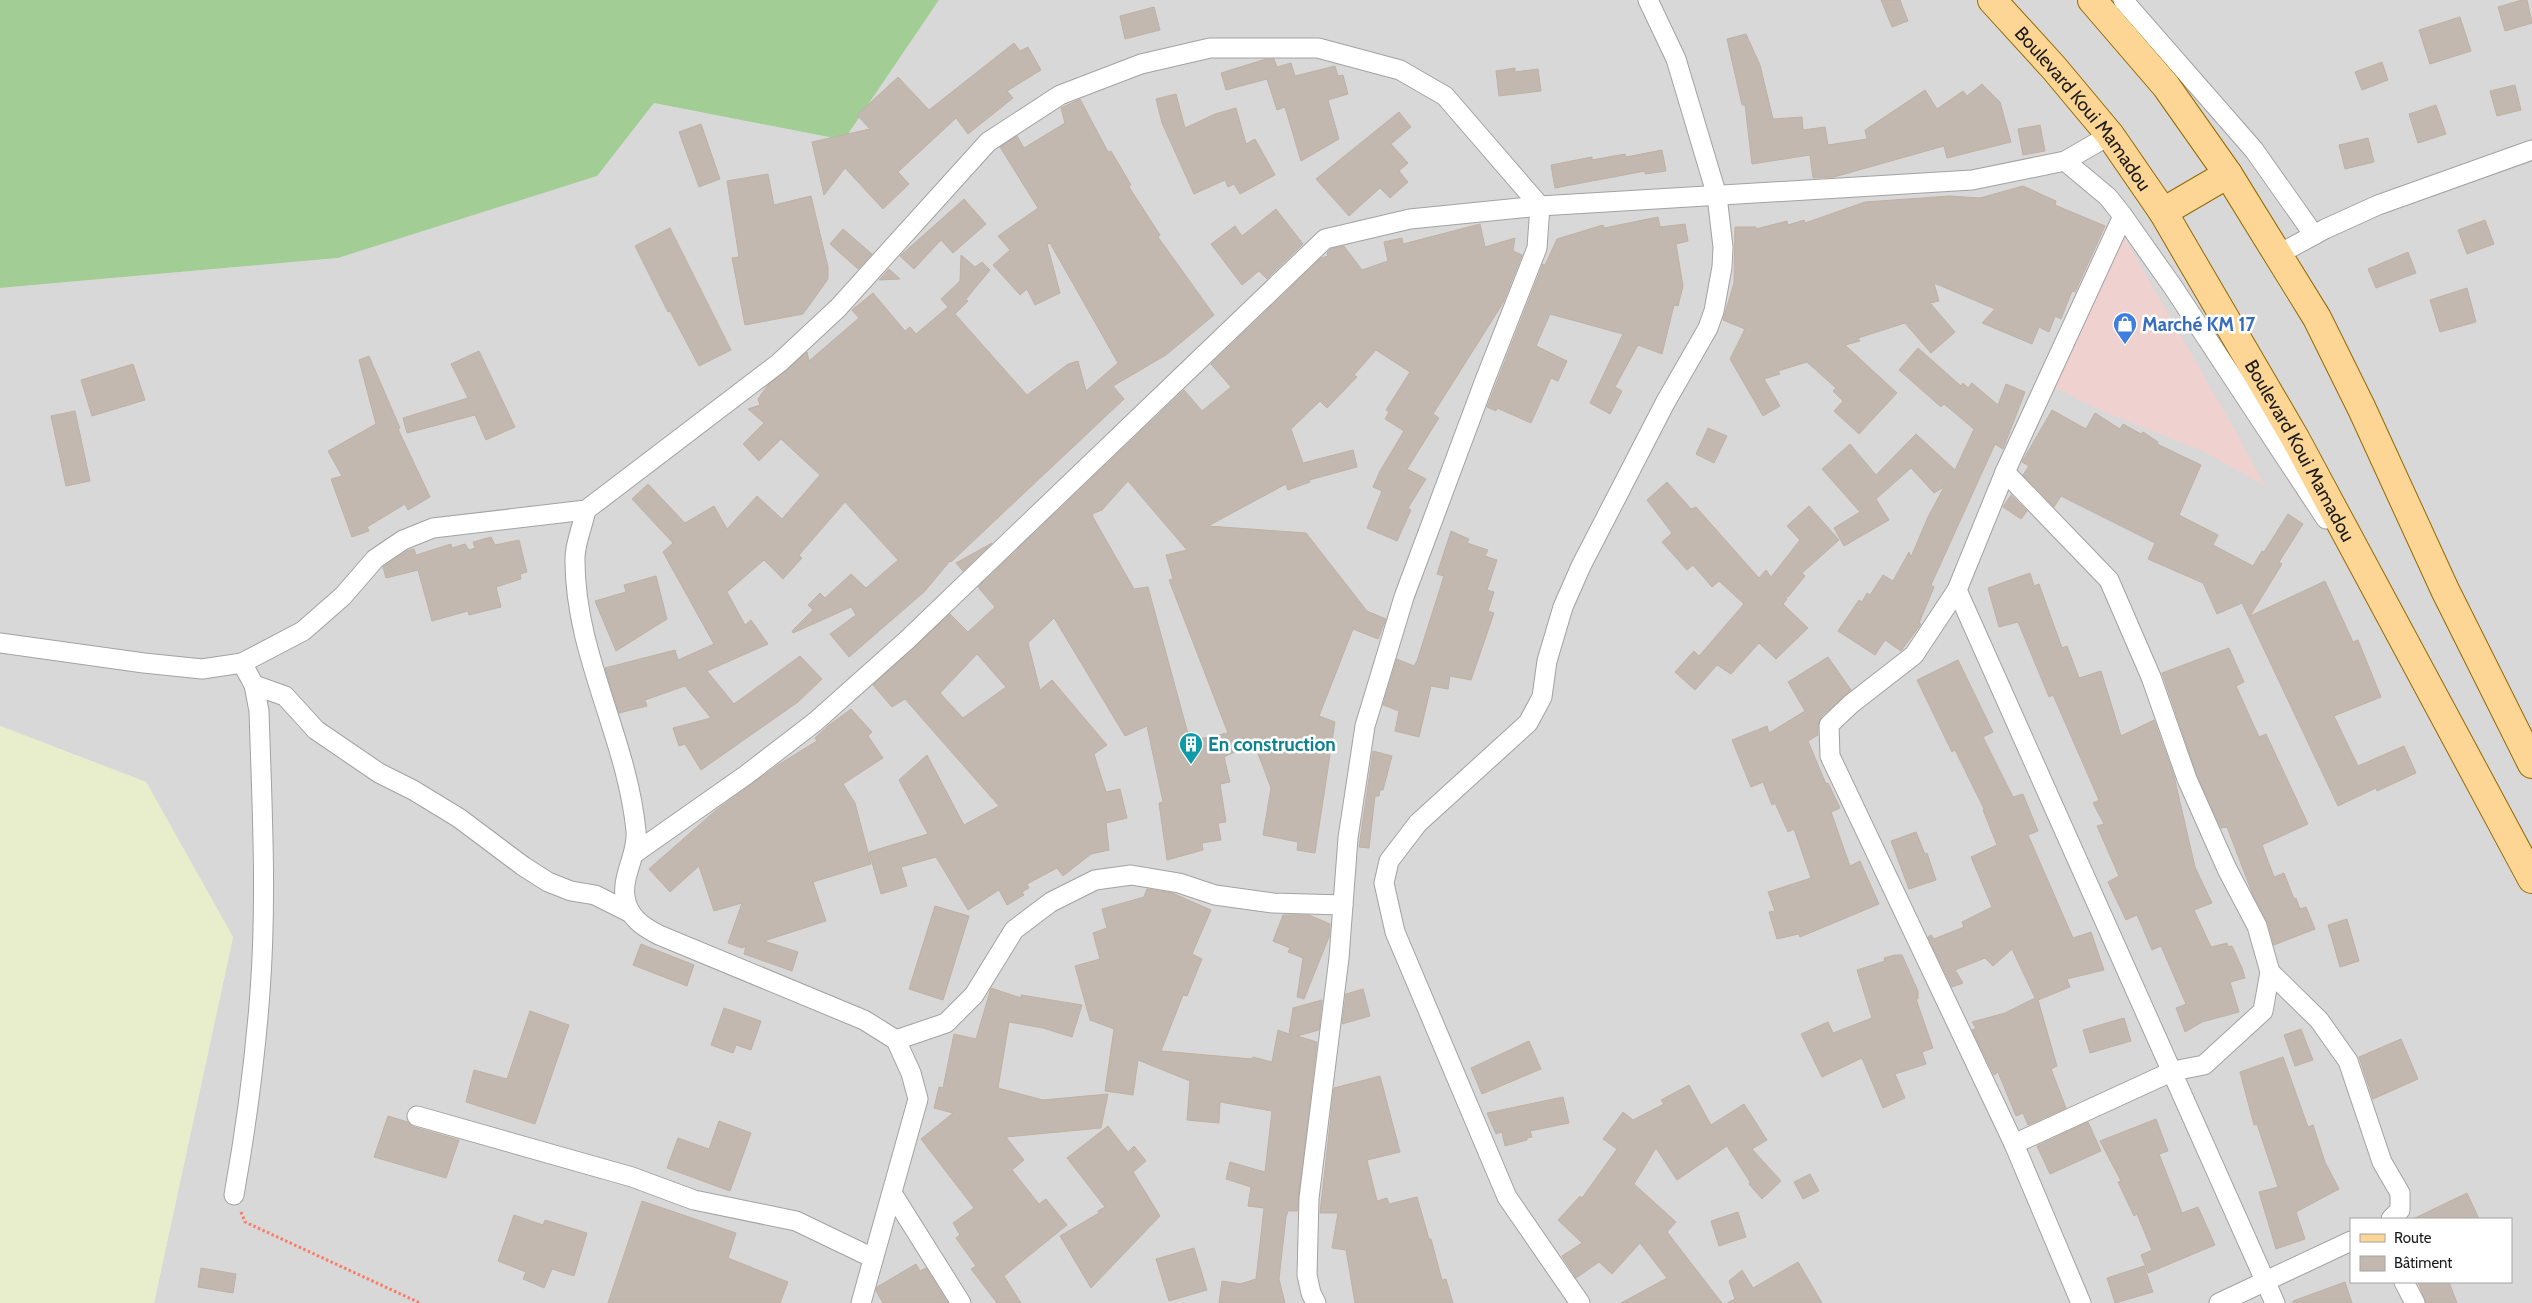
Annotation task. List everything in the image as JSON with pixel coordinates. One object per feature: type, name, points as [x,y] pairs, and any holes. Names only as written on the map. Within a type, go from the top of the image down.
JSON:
[{"type":"main road","name":"Boulevard Koui Mamadou","points":[[1992,0],[2054,68],[2110,135],[2163,212],[2295,438],[2532,879]]},
{"type":"main road","points":[[2092,0],[2166,86],[2228,174],[2317,318],[2362,409],[2445,590],[2532,764]]},
{"type":"main road","points":[[2163,212],[2228,174]]},
{"type":"street","points":[[1580,1303],[1507,1196],[1395,932],[1384,884],[1389,861],[1418,823],[1528,723],[1538,703],[1563,607],[1581,566],[1708,328],[1714,311],[1722,267],[1723,247],[1717,196],[1676,59],[1648,0]]},
{"type":"street","points":[[2123,0],[2254,150],[2314,235]]},
{"type":"street","points":[[0,643],[144,664],[202,669],[242,663],[302,631],[343,596],[375,559],[403,540],[433,528],[586,510],[779,363],[838,308],[988,142],[1060,95],[1141,64],[1210,48],[1318,48],[1400,70],[1445,96],[1540,206],[1537,248],[1404,596],[1365,726],[1348,838],[1339,958],[1309,1198],[1307,1275],[1311,1293],[1316,1303]]},
{"type":"street","points":[[635,853],[746,775],[815,722],[907,640],[1325,239],[1410,220],[1540,206],[1972,180],[2065,161],[2110,135]]},
{"type":"street","points":[[2279,254],[2314,235],[2378,205],[2532,150]]},
{"type":"street","points":[[2065,161],[2108,197],[2123,216],[2173,287],[2292,471],[2381,598]]},
{"type":"street","points":[[2081,1303],[2014,1144],[1830,756],[1829,725],[1914,655],[1957,590],[2005,472],[2123,216]]},
{"type":"street","points":[[2005,472],[2109,580],[2152,677],[2191,788],[2227,869],[2257,926],[2270,972],[2263,1011],[2204,1065],[2173,1071],[2014,1144]]},
{"type":"street","points":[[586,510],[575,556],[578,609],[588,652],[616,738],[630,792],[636,832],[635,853],[626,879],[625,897],[631,912],[642,926],[659,935],[864,1020],[896,1040],[911,1073],[918,1099],[861,1303]]},
{"type":"street","points":[[1957,590],[2275,1303]]},
{"type":"street","points":[[234,1195],[249,1107],[260,991],[262,802],[259,712],[254,685],[242,663]]},
{"type":"street","points":[[254,685],[285,696],[316,730],[379,773],[413,790],[458,818],[548,882],[571,891],[595,895],[631,912]]},
{"type":"street","points":[[896,1040],[946,1023],[974,995],[1014,930],[1051,902],[1095,880],[1131,875],[1180,883],[1216,895],[1273,903],[1343,905]]},
{"type":"street","points":[[2270,972],[2318,1020],[2348,1061],[2382,1162],[2400,1193],[2400,1210],[2392,1218]]},
{"type":"street","points":[[417,1116],[632,1177],[694,1200],[796,1222],[873,1258]]},
{"type":"street","points":[[892,1193],[961,1303]]},
{"type":"street","points":[[2219,1303],[2350,1241]]},
{"type":"street","points":[[2405,1283],[2415,1303]]},
{"type":"path","points":[[234,1195],[245,1222],[420,1303]]},
{"type":"shaded area","points":[[939,0],[2532,0],[2532,1303],[154,1303],[233,937],[146,782],[0,726],[0,288],[338,258],[596,176],[654,103],[844,140]]},
{"type":"shaded area","name":"Marché KM 17","points":[[2123,235],[2265,486],[2205,452],[2102,411],[2047,384]]},
{"type":"green space","points":[[0,0],[939,0],[844,140],[654,103],[597,176],[338,258],[0,288]]},
{"type":"green space","points":[[0,726],[146,782],[233,937],[154,1303],[0,1303]]},
{"type":"building","points":[[1881,0],[1900,0],[1908,21],[1892,27]]},
{"type":"building","points":[[2527,0],[2532,23],[2505,31],[2498,7]]},
{"type":"building","points":[[1154,7],[1160,30],[1125,39],[1120,16]]},
{"type":"building","points":[[2460,17],[2471,51],[2430,64],[2419,30]]},
{"type":"building","points":[[1746,34],[1760,65],[1773,119],[1802,117],[1803,130],[1825,127],[1828,145],[1867,139],[1865,130],[1925,90],[1937,109],[1963,91],[1967,96],[1982,84],[2000,102],[2011,142],[1947,158],[1944,146],[1834,177],[1813,178],[1810,155],[1752,164],[1745,105],[1742,105],[1727,39]]},
{"type":"building","points":[[1014,43],[1020,51],[1028,47],[1041,70],[1007,91],[1013,98],[968,134],[956,118],[898,172],[909,184],[883,209],[845,168],[824,195],[812,142],[870,129],[857,115],[898,77],[929,110]]},
{"type":"building","points":[[1266,59],[1274,59],[1277,67],[1291,63],[1295,76],[1335,66],[1338,76],[1343,75],[1348,94],[1328,100],[1339,139],[1301,161],[1285,107],[1277,110],[1267,79],[1226,90],[1221,73]]},
{"type":"building","points":[[2382,62],[2388,80],[2362,90],[2355,72]]},
{"type":"building","points":[[1515,68],[1515,72],[1538,69],[1541,91],[1499,96],[1496,71]]},
{"type":"building","points":[[2515,85],[2521,110],[2497,116],[2490,91]]},
{"type":"building","points":[[1176,94],[1185,128],[1215,114],[1236,108],[1246,144],[1255,139],[1275,175],[1240,194],[1234,184],[1228,187],[1225,180],[1194,194],[1162,123],[1156,99]]},
{"type":"building","points":[[1080,99],[1108,152],[1111,151],[1131,185],[1129,187],[1160,235],[1158,237],[1214,315],[1166,355],[1113,386],[1124,399],[950,561],[924,592],[849,657],[830,634],[856,615],[851,607],[793,633],[792,631],[813,610],[808,605],[820,593],[825,598],[851,574],[866,588],[898,560],[845,502],[799,555],[802,558],[783,579],[764,560],[727,592],[745,625],[751,620],[768,644],[707,671],[734,704],[800,656],[822,679],[798,702],[701,770],[685,744],[679,746],[673,728],[711,718],[685,686],[645,700],[647,706],[619,713],[605,668],[675,650],[678,660],[714,644],[663,552],[673,543],[632,499],[648,484],[685,523],[714,506],[727,529],[757,496],[782,519],[820,475],[781,439],[759,461],[743,444],[764,423],[748,409],[760,405],[758,399],[768,385],[807,352],[809,361],[859,318],[852,310],[873,293],[905,331],[910,327],[916,334],[948,307],[941,299],[960,281],[961,255],[975,267],[982,262],[990,270],[966,299],[968,301],[955,314],[1027,395],[1068,364],[1078,361],[1086,391],[1118,363],[1050,243],[1047,244],[1060,293],[1035,305],[1027,289],[1020,295],[993,265],[1010,250],[998,236],[1038,208],[1000,147],[1017,136],[1024,148],[1065,123],[1061,108]]},
{"type":"building","points":[[2436,105],[2446,134],[2418,143],[2409,114]]},
{"type":"building","points":[[1399,112],[1411,127],[1391,144],[1408,163],[1399,171],[1408,182],[1390,198],[1380,188],[1349,216],[1316,179]]},
{"type":"building","points":[[701,124],[720,179],[699,187],[679,132]]},
{"type":"building","points":[[2040,125],[2045,151],[2023,155],[2018,129]]},
{"type":"building","points":[[2368,138],[2374,162],[2345,169],[2339,145]]},
{"type":"building","points":[[1662,150],[1666,171],[1645,174],[1645,171],[1555,188],[1551,165],[1592,157],[1592,160],[1625,154],[1626,157]]},
{"type":"building","points":[[768,174],[774,205],[811,196],[828,267],[828,279],[803,314],[745,325],[732,258],[739,257],[727,181]]},
{"type":"building","points":[[2023,186],[2056,201],[2055,205],[2105,226],[2075,292],[2072,291],[2061,319],[2055,316],[2049,332],[2039,327],[2032,344],[1982,323],[1995,309],[1934,283],[1939,301],[1930,303],[1955,332],[1931,353],[1905,323],[1858,338],[1860,341],[1845,345],[1897,393],[1859,434],[1834,411],[1843,401],[1833,391],[1836,388],[1807,362],[1778,371],[1780,374],[1764,379],[1780,406],[1763,416],[1730,359],[1745,329],[1723,320],[1734,283],[1735,227],[1756,227],[1756,229],[1787,221],[1788,225],[1804,220],[1805,223],[1865,202],[1950,196],[1980,198]]},
{"type":"building","points":[[964,199],[986,224],[953,253],[941,240],[914,269],[900,256]]},
{"type":"building","points":[[1276,209],[1303,244],[1267,279],[1259,271],[1242,285],[1211,244],[1235,226],[1242,236]]},
{"type":"building","points":[[1658,217],[1660,227],[1685,224],[1688,241],[1676,244],[1683,286],[1678,306],[1674,305],[1662,354],[1638,345],[1615,387],[1622,391],[1610,414],[1590,403],[1623,334],[1550,314],[1536,346],[1567,361],[1558,381],[1551,378],[1531,423],[1497,408],[1496,411],[1487,407],[1543,264],[1545,265],[1557,239],[1603,225],[1604,228]]},
{"type":"building","points":[[2485,220],[2494,244],[2467,254],[2458,230]]},
{"type":"building","points":[[1480,224],[1485,247],[1515,238],[1513,251],[1522,255],[1503,303],[1433,414],[1439,418],[1407,469],[1426,479],[1408,508],[1411,510],[1397,541],[1367,528],[1382,491],[1373,487],[1380,471],[1404,431],[1385,419],[1389,412],[1386,410],[1410,372],[1376,350],[1354,375],[1357,377],[1327,408],[1320,401],[1291,429],[1303,463],[1353,450],[1357,467],[1309,480],[1310,482],[1288,490],[1286,484],[1208,526],[1306,533],[1367,611],[1386,619],[1378,639],[1353,629],[1319,716],[1335,722],[1315,853],[1297,850],[1298,842],[1263,835],[1271,788],[1254,743],[1224,757],[1230,782],[1220,784],[1226,822],[1218,823],[1221,840],[1202,843],[1203,850],[1167,860],[1159,803],[1163,802],[1147,726],[1125,736],[1054,618],[1028,643],[1040,690],[1052,680],[1107,745],[1094,754],[1106,792],[1120,789],[1127,818],[1106,823],[1109,850],[1091,854],[1063,876],[1057,868],[1027,884],[1029,888],[1022,892],[1024,895],[1007,905],[999,890],[968,910],[936,857],[901,867],[907,886],[881,894],[869,852],[928,834],[899,780],[927,755],[964,825],[999,806],[905,699],[892,707],[873,685],[950,614],[968,632],[995,607],[978,587],[1184,390],[1202,411],[1231,387],[1211,364],[1321,258],[1328,256],[1327,253],[1331,249],[1344,246],[1362,270],[1388,261],[1384,242],[1402,238],[1403,244]],"holes":[[[1128,481],[1187,550],[1166,555],[1173,579],[1169,580],[1228,733],[1190,741],[1148,587],[1134,589],[1092,514],[1102,510]],[[977,654],[1006,687],[963,718],[940,693]]]},
{"type":"building","points":[[670,228],[731,350],[699,366],[670,311],[668,312],[635,246]]},
{"type":"building","points":[[843,229],[872,254],[858,269],[830,244]]},
{"type":"building","points":[[2408,252],[2416,273],[2376,288],[2368,269]]},
{"type":"building","points":[[889,269],[900,279],[879,280]]},
{"type":"building","points":[[2467,288],[2476,322],[2440,332],[2430,300]]},
{"type":"building","points":[[1918,348],[1961,386],[1963,383],[1968,388],[1972,383],[1998,405],[2006,384],[2025,392],[2003,449],[1995,444],[1931,585],[1934,587],[1919,623],[1921,624],[1901,651],[1885,640],[1875,655],[1838,631],[1859,600],[1862,602],[1867,593],[1870,595],[1883,575],[1893,581],[1909,552],[1911,557],[1928,517],[1944,487],[1934,493],[1911,468],[1876,499],[1889,520],[1844,546],[1834,528],[1860,512],[1822,469],[1850,444],[1876,475],[1916,434],[1955,470],[1974,429],[1944,404],[1941,407],[1899,370]]},
{"type":"building","points":[[479,351],[515,427],[486,440],[475,415],[407,433],[403,418],[468,398],[451,364]]},
{"type":"building","points":[[369,356],[400,428],[398,429],[430,497],[408,510],[405,504],[367,527],[369,531],[352,537],[331,479],[342,476],[328,451],[376,424],[359,360]]},
{"type":"building","points":[[133,364],[145,400],[92,416],[81,380]]},
{"type":"building","points":[[2052,410],[2086,429],[2095,413],[2120,429],[2123,424],[2141,434],[2143,432],[2158,442],[2157,444],[2201,465],[2179,515],[2218,535],[2213,545],[2253,566],[2288,514],[2303,524],[2279,562],[2282,564],[2250,616],[2325,581],[2353,642],[2358,640],[2381,697],[2334,716],[2358,766],[2404,746],[2416,773],[2377,791],[2376,788],[2338,806],[2242,603],[2217,614],[2203,583],[2148,559],[2155,543],[2061,496],[2054,507],[2023,475],[2029,466],[2022,462]]},
{"type":"building","points":[[75,411],[90,481],[66,486],[51,416]]},
{"type":"building","points":[[1708,428],[1727,436],[1714,463],[1696,454]]},
{"type":"building","points":[[1667,482],[1691,509],[1696,507],[1759,578],[1766,570],[1771,577],[1800,540],[1787,526],[1809,506],[1839,540],[1802,573],[1805,576],[1788,597],[1784,594],[1787,599],[1783,604],[1808,628],[1776,659],[1759,643],[1731,674],[1717,665],[1695,690],[1675,672],[1694,651],[1699,656],[1744,604],[1719,581],[1712,587],[1693,565],[1687,570],[1662,542],[1672,533],[1647,500]]},
{"type":"building","points":[[2011,495],[2027,511],[2021,519],[2003,507]]},
{"type":"building","points":[[1451,531],[1469,539],[1467,543],[1488,550],[1485,556],[1497,560],[1487,590],[1494,592],[1488,611],[1494,613],[1471,680],[1450,676],[1448,689],[1431,686],[1419,737],[1395,731],[1399,711],[1383,705],[1397,659],[1414,666],[1417,661],[1444,576],[1437,574]]},
{"type":"building","points":[[491,537],[495,545],[519,540],[527,572],[520,574],[521,579],[496,587],[501,607],[469,615],[468,611],[432,621],[418,570],[386,578],[383,567],[407,551],[414,549],[416,555],[451,544],[452,548],[465,544],[469,550],[475,548],[473,542]]},
{"type":"building","points":[[992,543],[963,571],[956,563]]},
{"type":"building","points":[[2030,573],[2034,586],[2039,584],[2062,648],[2067,646],[2079,678],[2101,671],[2121,736],[2154,720],[2174,776],[2195,867],[2212,903],[2194,910],[2211,947],[2227,943],[2228,947],[2232,946],[2245,978],[2230,982],[2239,1012],[2202,1022],[2185,1032],[2176,1008],[2186,1004],[2161,946],[2152,950],[2137,915],[2126,920],[2108,882],[2119,876],[2097,826],[2104,824],[2093,803],[2099,800],[2053,695],[2049,697],[2018,622],[1999,627],[1988,588]]},
{"type":"building","points":[[656,576],[667,619],[616,651],[595,601],[626,592],[624,585]]},
{"type":"building","points":[[2229,648],[2244,682],[2236,686],[2259,737],[2266,734],[2308,824],[2262,845],[2274,877],[2284,873],[2294,899],[2296,898],[2300,909],[2306,907],[2315,929],[2274,945],[2268,923],[2253,895],[2227,827],[2221,828],[2197,775],[2162,673]]},
{"type":"building","points":[[1828,657],[1851,690],[1821,717],[1818,725],[1818,735],[1808,741],[1826,784],[1828,783],[1840,808],[1831,812],[1850,866],[1860,861],[1879,904],[1800,937],[1799,934],[1777,939],[1769,912],[1775,911],[1768,892],[1811,878],[1794,829],[1788,832],[1775,803],[1772,805],[1763,782],[1751,787],[1732,740],[1767,726],[1769,733],[1805,711],[1788,682]]},
{"type":"building","points":[[1958,660],[1993,732],[1983,737],[2013,797],[2023,794],[2038,831],[2028,835],[2073,938],[2091,932],[2104,970],[2067,979],[2070,987],[2038,1000],[2057,1066],[2051,1069],[2066,1108],[2028,1125],[2023,1113],[2016,1116],[1998,1072],[1994,1075],[1972,1030],[1976,1028],[1972,1022],[2005,1013],[2035,998],[2012,949],[1993,966],[1985,958],[1955,970],[1963,983],[1952,987],[1928,937],[1931,935],[1934,939],[1964,927],[1962,922],[1992,907],[1971,857],[1997,845],[1984,809],[1955,750],[1952,752],[1917,680]]},
{"type":"building","points":[[851,709],[872,732],[868,736],[883,758],[843,784],[855,803],[871,864],[813,882],[826,921],[764,941],[798,952],[792,971],[744,954],[746,946],[742,948],[728,943],[742,903],[714,911],[699,866],[670,892],[649,869],[715,811],[778,765],[817,741],[815,738]]},
{"type":"building","points":[[1373,751],[1392,756],[1383,790],[1380,790],[1379,796],[1375,796],[1369,848],[1359,847]]},
{"type":"building","points":[[1916,832],[1925,854],[1927,853],[1936,880],[1909,889],[1891,841]]},
{"type":"building","points":[[1147,889],[1172,893],[1211,910],[1192,954],[1202,959],[1187,996],[1183,995],[1161,1051],[1252,1059],[1253,1057],[1272,1062],[1278,1030],[1289,1034],[1293,1008],[1322,1000],[1319,1030],[1297,1036],[1317,1042],[1297,1211],[1288,1211],[1286,1217],[1279,1279],[1285,1303],[1219,1303],[1222,1281],[1240,1284],[1256,1279],[1264,1208],[1248,1206],[1251,1187],[1226,1179],[1230,1162],[1265,1172],[1272,1111],[1220,1102],[1219,1123],[1187,1120],[1190,1081],[1138,1060],[1133,1095],[1105,1091],[1114,1029],[1090,1020],[1075,966],[1100,959],[1093,933],[1107,928],[1102,909],[1144,897]]},
{"type":"building","points":[[935,906],[969,916],[943,1000],[909,989]]},
{"type":"building","points":[[1283,915],[1309,915],[1330,924],[1329,937],[1304,999],[1297,997],[1303,958],[1288,952],[1290,948],[1273,941]]},
{"type":"building","points":[[2347,919],[2359,961],[2340,967],[2328,925]]},
{"type":"building","points":[[641,944],[694,965],[687,986],[633,965]]},
{"type":"building","points":[[1902,955],[1918,991],[1918,999],[1916,999],[1933,1048],[1922,1052],[1926,1064],[1895,1074],[1905,1098],[1883,1108],[1862,1058],[1822,1077],[1801,1034],[1828,1022],[1833,1033],[1872,1018],[1857,970],[1885,961],[1884,958]]},
{"type":"building","points":[[991,988],[1021,998],[1021,995],[1082,1005],[1072,1037],[1043,1028],[1009,1022],[998,1088],[1043,1100],[1108,1094],[1101,1128],[1006,1137],[1024,1160],[1012,1170],[1039,1204],[1046,1199],[1067,1225],[1004,1276],[1021,1303],[997,1303],[971,1269],[976,1266],[956,1238],[960,1235],[953,1223],[974,1208],[921,1139],[953,1113],[934,1108],[939,1087],[943,1088],[954,1034],[976,1039]]},
{"type":"building","points":[[1363,989],[1370,1016],[1342,1024],[1346,994]]},
{"type":"building","points":[[724,1008],[761,1021],[751,1050],[736,1045],[733,1053],[711,1045]]},
{"type":"building","points":[[530,1011],[569,1025],[535,1124],[466,1102],[474,1070],[507,1079]]},
{"type":"building","points":[[2124,1018],[2131,1041],[2090,1053],[2083,1030]]},
{"type":"building","points":[[2301,1029],[2313,1060],[2295,1066],[2284,1035]]},
{"type":"building","points":[[2401,1039],[2418,1079],[2373,1099],[2359,1057]]},
{"type":"building","points":[[1529,1041],[1541,1069],[1482,1094],[1471,1068]]},
{"type":"building","points":[[2283,1057],[2308,1127],[2313,1125],[2325,1162],[2339,1189],[2296,1212],[2305,1239],[2276,1249],[2259,1192],[2278,1187],[2257,1124],[2254,1125],[2240,1072]]},
{"type":"building","points":[[1380,1076],[1400,1152],[1367,1160],[1377,1201],[1387,1198],[1389,1204],[1417,1197],[1442,1280],[1446,1279],[1453,1303],[1355,1303],[1346,1250],[1332,1248],[1338,1213],[1320,1213],[1334,1088]]},
{"type":"building","points":[[1689,1085],[1711,1125],[1744,1104],[1767,1140],[1752,1149],[1781,1181],[1762,1199],[1749,1184],[1750,1182],[1727,1146],[1677,1180],[1656,1148],[1634,1184],[1676,1222],[1667,1232],[1722,1303],[1621,1303],[1667,1278],[1640,1243],[1612,1274],[1599,1262],[1576,1278],[1562,1256],[1582,1243],[1558,1220],[1580,1196],[1582,1198],[1617,1149],[1603,1139],[1623,1112],[1633,1120],[1664,1104],[1661,1100]]},
{"type":"building","points":[[1563,1097],[1569,1123],[1530,1131],[1532,1137],[1527,1138],[1527,1140],[1505,1146],[1502,1132],[1496,1134],[1487,1113]]},
{"type":"building","points":[[388,1116],[408,1122],[414,1127],[459,1140],[446,1178],[374,1157]]},
{"type":"building","points":[[2156,1119],[2168,1151],[2159,1154],[2182,1213],[2198,1207],[2215,1245],[2148,1273],[2141,1255],[2152,1250],[2137,1214],[2134,1216],[2118,1182],[2121,1181],[2100,1141]]},
{"type":"building","points":[[719,1121],[751,1133],[730,1191],[667,1168],[678,1138],[709,1149]]},
{"type":"building","points":[[2088,1122],[2101,1151],[2050,1174],[2037,1146]]},
{"type":"building","points":[[1108,1126],[1128,1152],[1134,1146],[1146,1161],[1133,1172],[1160,1216],[1091,1288],[1060,1236],[1099,1213],[1098,1211],[1105,1207],[1067,1158]]},
{"type":"building","points":[[1810,1174],[1819,1191],[1803,1199],[1794,1182]]},
{"type":"building","points":[[2467,1193],[2479,1218],[2415,1218]]},
{"type":"building","points":[[642,1201],[736,1233],[728,1258],[788,1282],[780,1303],[608,1303]]},
{"type":"building","points":[[1738,1212],[1746,1237],[1719,1246],[1711,1221]]},
{"type":"building","points":[[514,1215],[543,1225],[545,1220],[587,1233],[574,1276],[552,1269],[544,1288],[523,1279],[526,1272],[498,1261]]},
{"type":"building","points":[[1194,1248],[1207,1290],[1169,1301],[1156,1259]]},
{"type":"building","points":[[1798,1262],[1822,1303],[1727,1303],[1735,1299],[1729,1281],[1742,1270],[1753,1288]]},
{"type":"building","points":[[916,1264],[920,1271],[926,1268],[948,1303],[883,1303],[876,1291],[877,1287]]},
{"type":"building","points":[[2144,1266],[2153,1292],[2115,1303],[2107,1278]]},
{"type":"building","points":[[201,1268],[236,1274],[233,1293],[198,1287]]},
{"type":"building","points":[[2345,1282],[2352,1303],[2293,1303],[2293,1301]]},
{"type":"building","points":[[2418,1283],[2449,1283],[2457,1303],[2426,1303]]},
{"type":"place","name":"Marché KM 17","points":[[2125,345]]},
{"type":"place","name":"En construction","points":[[1191,765]]}]
